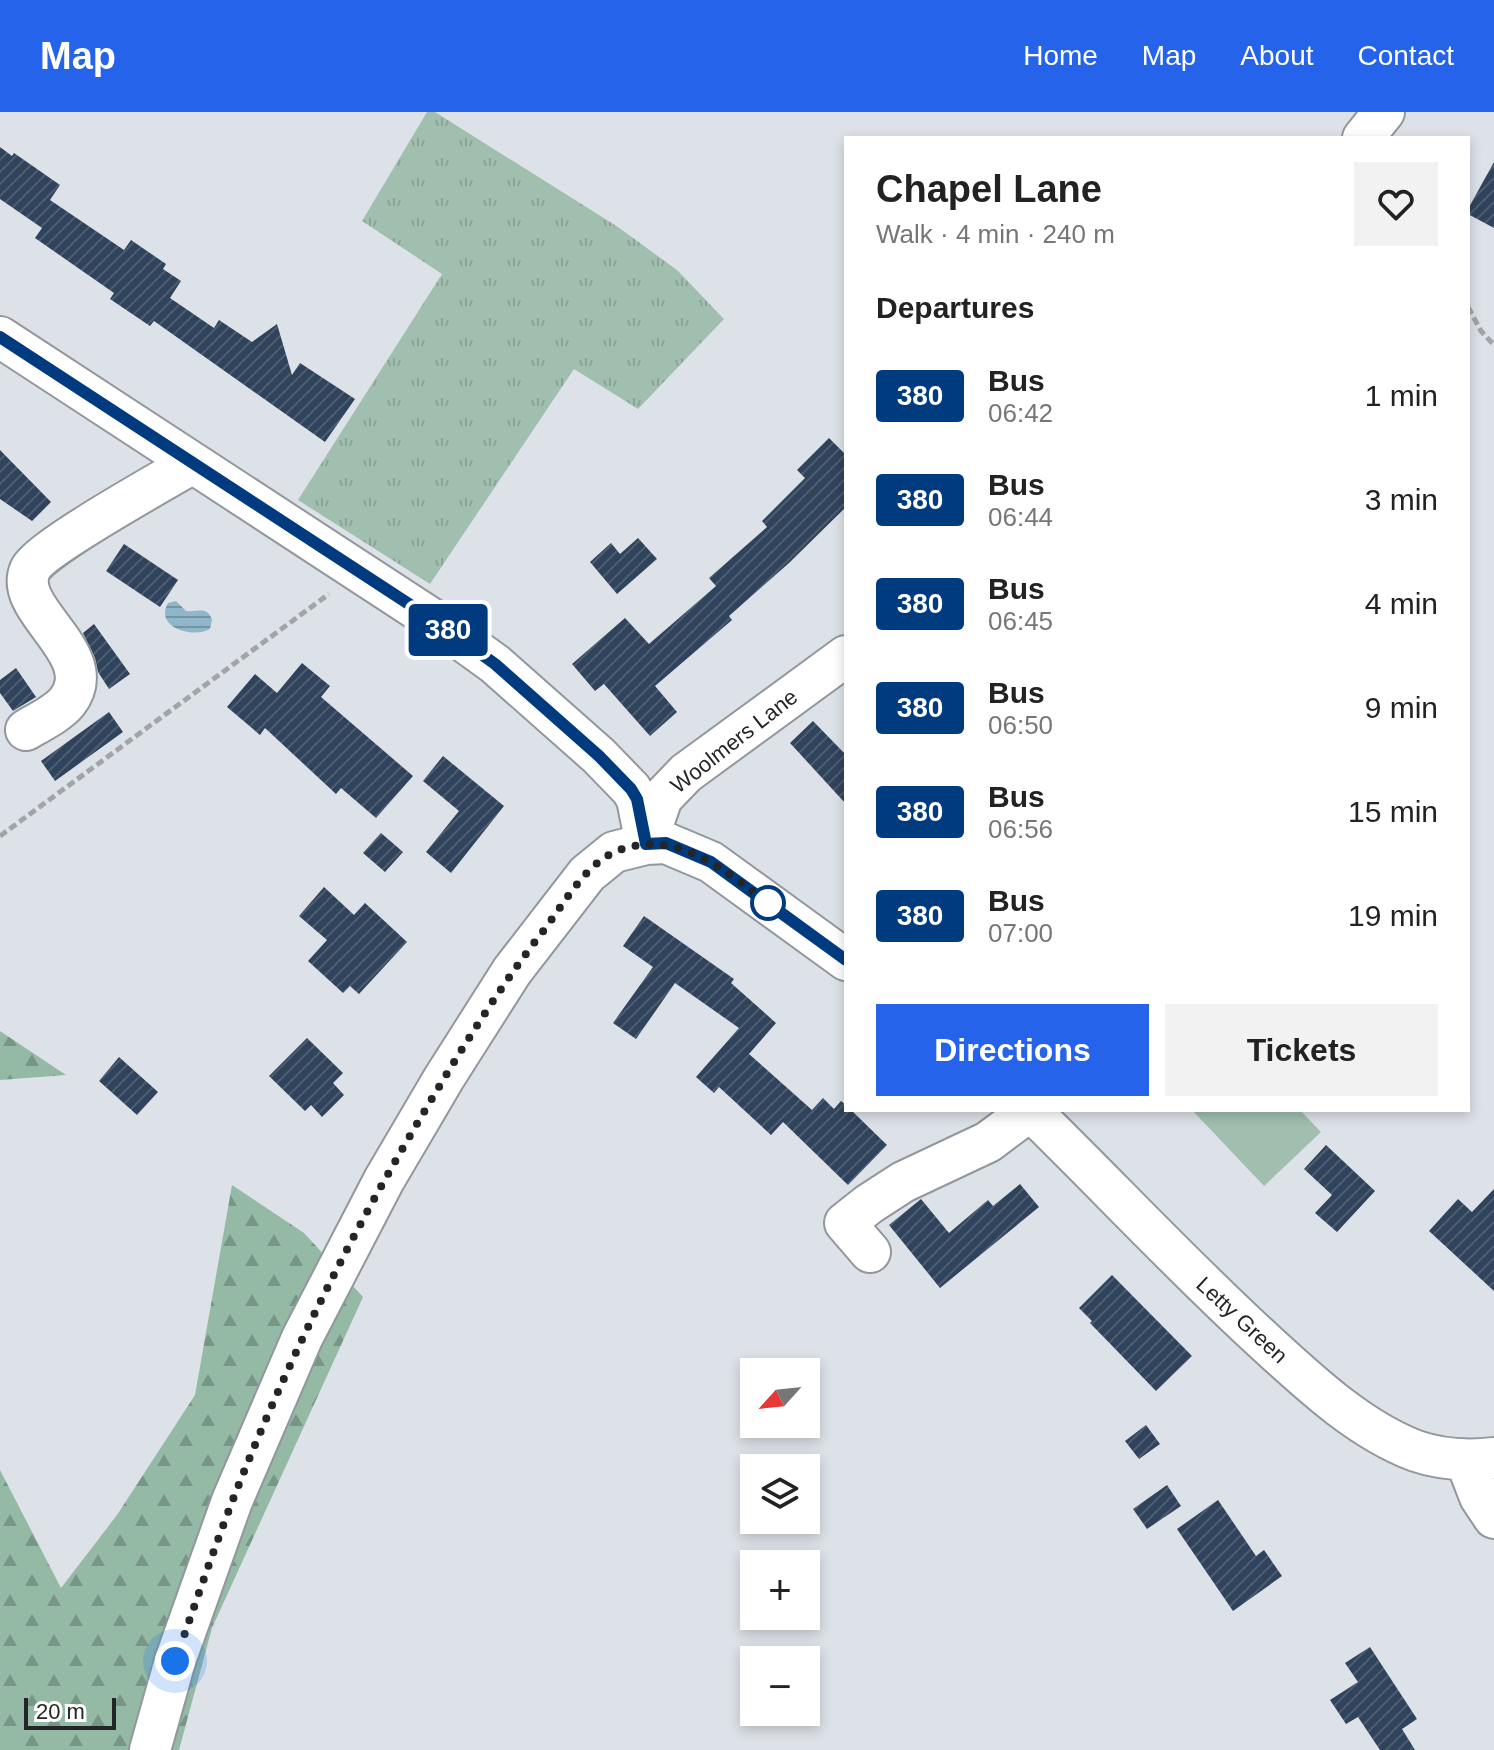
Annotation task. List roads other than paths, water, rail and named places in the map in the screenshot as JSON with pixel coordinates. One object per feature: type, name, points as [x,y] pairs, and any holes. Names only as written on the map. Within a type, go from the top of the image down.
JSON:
[{"type":"street","points":[[1365,136],[1384,112]]},
{"type":"street","points":[[0,337],[441,625],[495,664],[599,756],[631,789],[637,799],[646,844]]},
{"type":"street","points":[[26,730],[65,705],[73,693],[75,669],[69,652],[30,594],[27,581],[30,568],[42,556],[105,515],[193,463]]},
{"type":"street","name":"Woolmers Lane","points":[[646,844],[662,798],[686,773],[844,657]]},
{"type":"street","points":[[150,1750],[175,1661],[232,1501],[302,1338],[384,1180],[512,971],[587,874],[614,852],[646,844],[666,843],[711,862],[844,959]]},
{"type":"street","points":[[870,1252],[845,1223],[903,1182],[988,1142],[1027,1112]]},
{"type":"street","name":"Letty Green","points":[[1032,1112],[1107,1185],[1184,1267],[1295,1369],[1345,1410],[1413,1449],[1438,1458],[1480,1460]]},
{"type":"street","points":[[1480,1460],[1480,1497],[1494,1518]]},
{"type":"water","points":[[176,601],[186,611],[201,611],[210,615],[210,629],[194,633],[170,624],[165,611],[168,603]]}]
